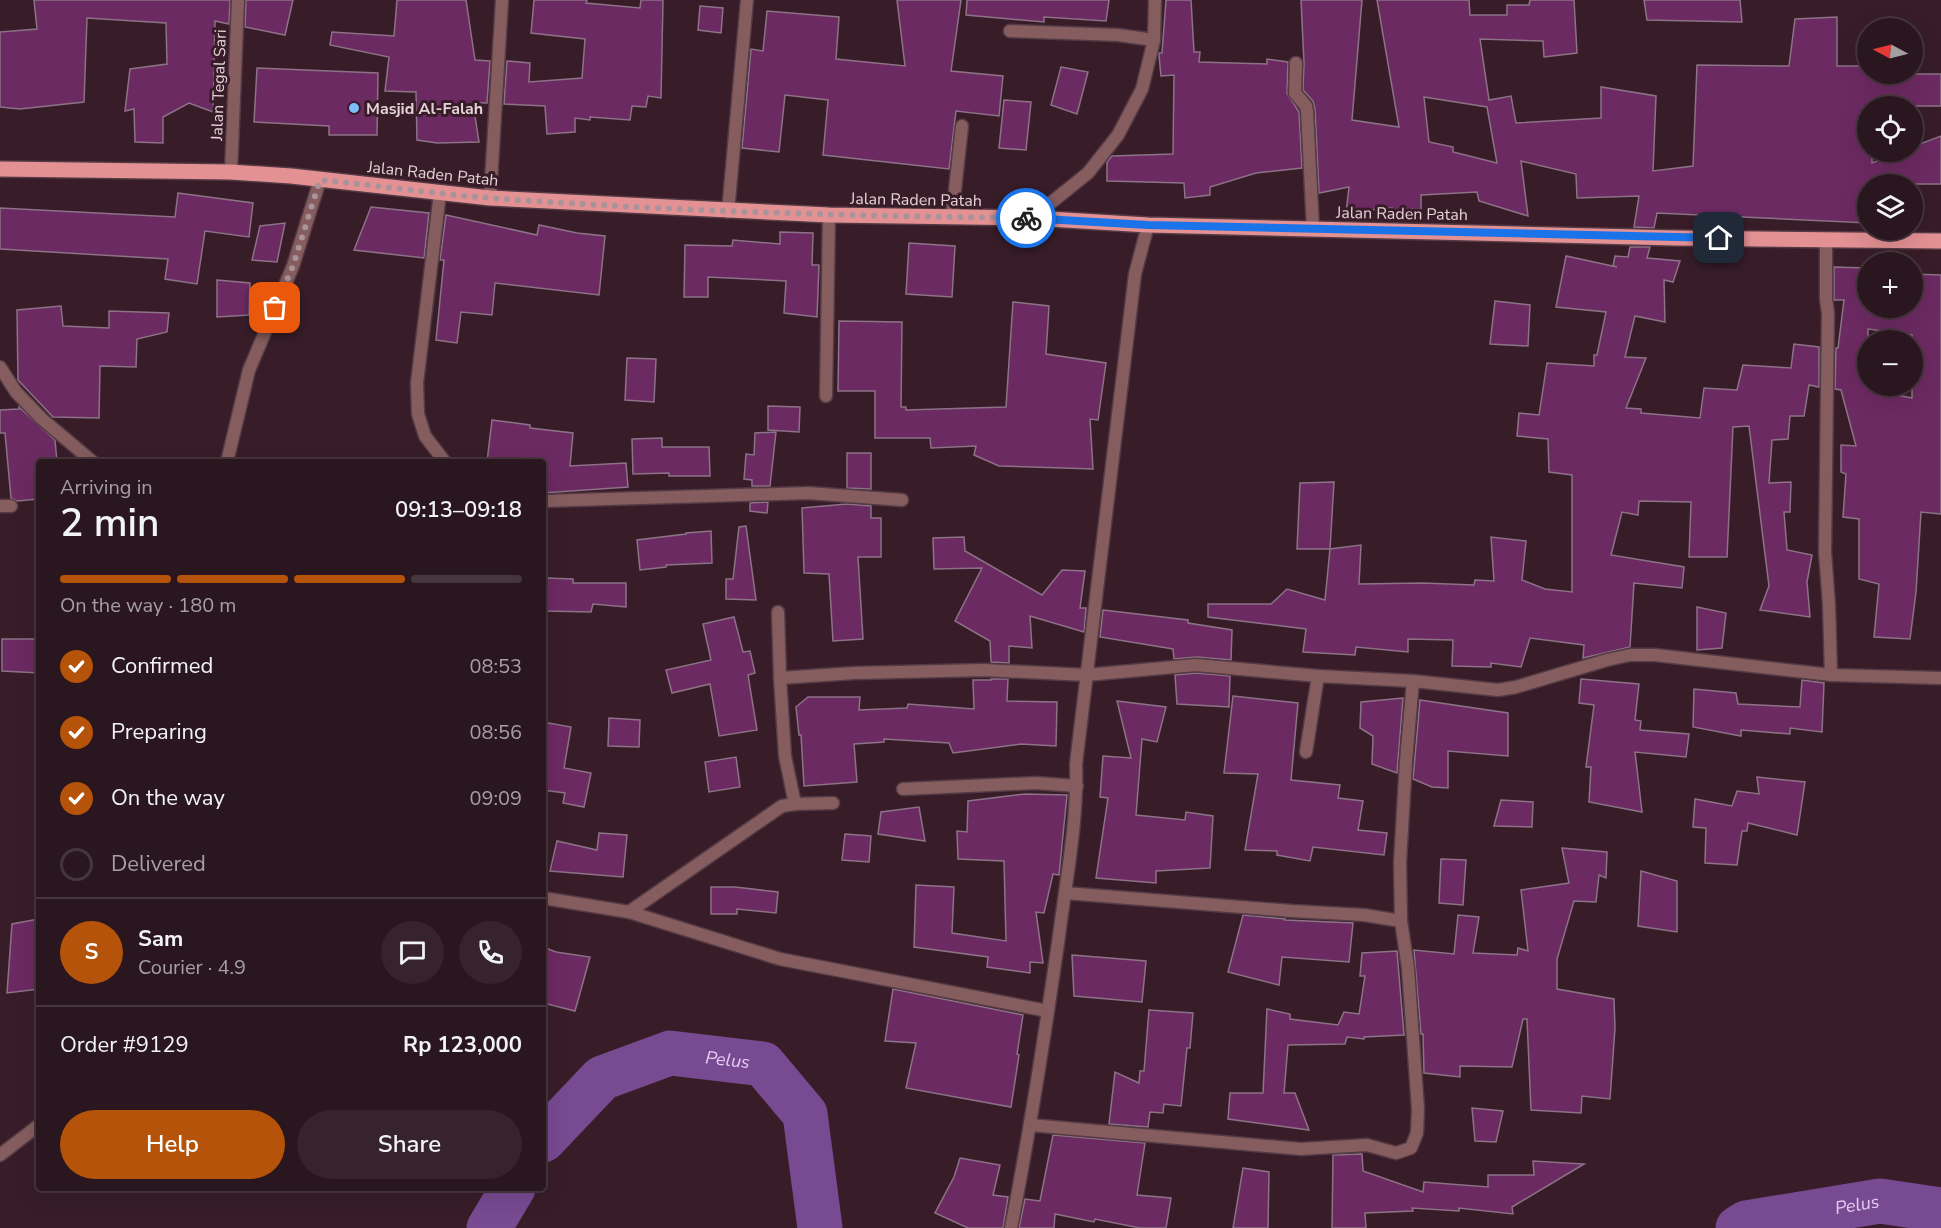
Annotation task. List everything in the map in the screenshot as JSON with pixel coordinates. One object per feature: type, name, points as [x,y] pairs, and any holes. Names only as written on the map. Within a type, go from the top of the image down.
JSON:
[{"type":"main road","name":"Jalan Raden Patah","points":[[0,169],[231,172],[291,176],[440,193],[490,191],[728,212],[1032,218],[1148,225],[1313,229],[1941,241]]},
{"type":"street","name":"Jalan Tegal Sari","points":[[231,172],[238,0]]},
{"type":"street","points":[[490,191],[502,0]]},
{"type":"street","points":[[728,212],[747,0]]},
{"type":"street","points":[[1032,218],[1088,173],[1118,135],[1142,89],[1155,0]]},
{"type":"street","points":[[1010,31],[1118,35],[1149,40]]},
{"type":"street","points":[[1296,63],[1295,93],[1306,106],[1307,111],[1313,229]]},
{"type":"street","points":[[952,217],[962,126]]},
{"type":"street","points":[[228,459],[249,370],[293,266],[320,180]]},
{"type":"street","points":[[440,193],[417,383],[418,414],[426,436],[443,459]]},
{"type":"street","points":[[826,396],[829,215]]},
{"type":"street","points":[[1011,1228],[1030,1125],[1065,893],[1086,675],[1135,274],[1148,225]]},
{"type":"street","points":[[1826,240],[1828,313],[1825,552],[1831,675]]},
{"type":"street","points":[[0,367],[16,392],[35,412],[90,459]]},
{"type":"street","points":[[546,501],[808,493],[902,500]]},
{"type":"street","points":[[778,612],[786,756],[795,804]]},
{"type":"street","points":[[780,678],[855,673],[984,670],[1086,675],[1196,665],[1318,676],[1413,681],[1498,690],[1516,687],[1607,660],[1638,655],[1831,675],[1941,678]]},
{"type":"street","points":[[1306,752],[1318,676]]},
{"type":"street","points":[[1030,1125],[1301,1149],[1366,1144],[1396,1153],[1412,1148],[1417,1133],[1418,1109],[1408,968],[1401,921],[1400,862],[1413,681]]},
{"type":"street","points":[[903,789],[1036,783],[1077,786]]},
{"type":"street","points":[[629,912],[782,806],[833,802]]},
{"type":"street","points":[[1065,893],[1364,915],[1401,921]]},
{"type":"street","points":[[546,898],[629,912],[780,959],[1048,1011]]},
{"type":"street","points":[[0,1155],[36,1127]]},
{"type":"building","points":[[34,0],[230,0],[229,24],[215,21],[213,112],[189,103],[163,117],[163,143],[135,142],[134,109],[125,111],[130,69],[167,64],[166,23],[87,18],[84,102],[20,109],[0,107],[0,32],[37,29]]},
{"type":"building","points":[[246,0],[293,0],[285,35],[245,27]]},
{"type":"building","points":[[397,0],[466,0],[475,60],[490,61],[487,103],[473,103],[479,142],[437,143],[417,140],[416,92],[385,91],[389,57],[330,45],[332,32],[394,36]]},
{"type":"building","points":[[534,0],[587,0],[586,3],[640,8],[641,0],[663,0],[661,98],[648,96],[646,107],[632,106],[630,120],[575,118],[575,132],[547,134],[545,106],[504,104],[507,61],[530,63],[529,82],[582,78],[585,39],[531,33]]},
{"type":"building","points":[[897,0],[961,0],[951,71],[1003,76],[999,116],[956,111],[949,169],[823,155],[828,100],[785,95],[779,152],[742,148],[751,49],[763,51],[767,11],[839,17],[836,59],[905,66]]},
{"type":"building","points":[[967,0],[1109,0],[1106,21],[1044,17],[1044,22],[966,15]]},
{"type":"building","points":[[1166,0],[1191,0],[1194,52],[1200,52],[1199,62],[1267,64],[1267,59],[1288,62],[1287,93],[1299,112],[1302,168],[1256,173],[1210,187],[1210,195],[1185,198],[1184,183],[1107,181],[1107,162],[1112,156],[1173,154],[1174,75],[1161,76],[1159,56],[1159,53],[1162,53]]},
{"type":"building","points":[[1301,0],[1362,0],[1352,120],[1399,127],[1377,0],[1469,0],[1470,15],[1507,15],[1507,5],[1529,5],[1530,0],[1574,0],[1577,53],[1544,57],[1543,41],[1480,39],[1489,100],[1511,96],[1516,123],[1601,118],[1601,87],[1656,96],[1653,171],[1693,166],[1697,65],[1789,66],[1795,19],[1837,17],[1837,66],[1857,66],[1857,84],[1923,84],[1923,74],[1941,74],[1941,106],[1923,106],[1923,96],[1857,96],[1857,162],[1923,162],[1923,143],[1941,136],[1941,184],[1923,184],[1923,174],[1857,174],[1857,222],[1657,213],[1654,228],[1634,227],[1639,196],[1577,198],[1576,174],[1521,161],[1528,216],[1479,201],[1477,192],[1421,195],[1421,209],[1392,210],[1392,208],[1346,212],[1349,187],[1319,193],[1315,109],[1313,101],[1303,90]],"holes":[[[1424,97],[1487,107],[1497,163],[1453,152],[1453,147],[1429,142]]]},
{"type":"building","points":[[1644,0],[1740,0],[1742,22],[1647,20]]},
{"type":"building","points":[[700,6],[723,8],[721,33],[698,30]]},
{"type":"building","points":[[1061,67],[1088,72],[1077,114],[1051,105]]},
{"type":"building","points":[[257,68],[378,73],[377,135],[329,135],[329,126],[254,122]]},
{"type":"building","points":[[1004,100],[1031,102],[1026,150],[999,148]]},
{"type":"building","points":[[178,193],[253,203],[249,237],[205,231],[197,284],[165,279],[168,259],[0,249],[0,208],[175,217]]},
{"type":"building","points":[[371,207],[429,213],[424,258],[354,250]]},
{"type":"building","points":[[446,215],[537,235],[539,225],[605,236],[599,295],[495,283],[492,315],[461,312],[457,343],[436,340],[444,260],[440,260]]},
{"type":"building","points":[[285,223],[277,262],[252,260],[260,226]]},
{"type":"building","points":[[780,232],[813,233],[812,265],[819,265],[817,317],[784,313],[786,281],[708,277],[708,297],[684,297],[685,245],[732,246],[733,240],[780,244]]},
{"type":"building","points":[[909,243],[955,246],[952,297],[906,294]]},
{"type":"building","points":[[1630,247],[1650,247],[1647,258],[1680,261],[1673,282],[1664,280],[1665,322],[1635,316],[1625,357],[1646,358],[1626,408],[1641,409],[1641,413],[1700,418],[1704,388],[1737,390],[1743,365],[1791,368],[1794,344],[1819,347],[1819,387],[1809,385],[1804,416],[1790,416],[1788,439],[1772,440],[1769,483],[1791,482],[1790,512],[1784,512],[1787,550],[1812,555],[1807,582],[1810,617],[1760,610],[1769,586],[1749,426],[1733,427],[1727,557],[1689,557],[1691,502],[1639,501],[1638,515],[1622,512],[1611,555],[1684,567],[1682,588],[1634,583],[1630,647],[1583,658],[1584,645],[1530,638],[1521,667],[1491,663],[1491,667],[1452,666],[1453,640],[1408,639],[1408,652],[1356,647],[1355,655],[1303,652],[1306,629],[1208,617],[1208,604],[1271,604],[1287,589],[1325,600],[1330,549],[1361,545],[1359,584],[1474,585],[1475,580],[1494,581],[1491,537],[1526,541],[1522,580],[1545,589],[1572,592],[1572,475],[1549,472],[1548,439],[1517,436],[1519,413],[1539,415],[1547,363],[1594,366],[1594,355],[1597,355],[1606,312],[1556,307],[1566,256],[1617,267],[1613,266],[1615,256],[1628,257]]},
{"type":"building","points":[[1834,267],[1857,268],[1857,318],[1923,318],[1923,274],[1941,275],[1941,514],[1921,512],[1916,592],[1910,639],[1874,637],[1879,584],[1859,579],[1859,519],[1843,517],[1846,474],[1841,472],[1841,445],[1856,446],[1841,390],[1835,389],[1836,348],[1838,348],[1844,300],[1834,300]]},
{"type":"building","points":[[217,280],[250,283],[249,315],[217,317]]},
{"type":"building","points":[[1495,301],[1530,305],[1528,346],[1490,344]]},
{"type":"building","points":[[1013,302],[1049,306],[1046,354],[1106,363],[1098,420],[1090,419],[1093,469],[999,466],[974,455],[976,446],[931,448],[930,438],[875,438],[875,391],[838,391],[839,321],[902,322],[901,407],[906,407],[906,410],[1006,407]]},
{"type":"building","points":[[61,306],[63,326],[109,328],[109,311],[169,313],[167,332],[137,339],[136,367],[100,366],[99,418],[53,417],[18,380],[17,310]]},
{"type":"building","points":[[627,358],[656,359],[654,402],[625,400]]},
{"type":"building","points":[[768,406],[800,407],[799,432],[768,430]]},
{"type":"building","points":[[19,407],[55,440],[57,459],[36,459],[36,499],[17,501],[11,498],[5,433],[0,433],[0,410],[19,409]]},
{"type":"building","points":[[492,420],[530,425],[530,428],[573,433],[570,466],[626,463],[628,487],[546,493],[546,459],[487,459]]},
{"type":"building","points":[[776,432],[770,486],[752,486],[752,480],[744,479],[746,454],[754,455],[755,433]]},
{"type":"building","points":[[662,438],[662,447],[709,447],[710,476],[669,476],[669,473],[633,474],[632,439]]},
{"type":"building","points":[[847,453],[871,453],[871,489],[847,488]]},
{"type":"building","points":[[1334,482],[1330,549],[1297,549],[1300,483]]},
{"type":"building","points":[[768,502],[767,513],[750,511],[750,503]]},
{"type":"building","points":[[847,504],[871,506],[871,518],[881,518],[881,557],[858,557],[863,639],[833,641],[829,574],[804,573],[802,508]]},
{"type":"building","points":[[746,526],[756,600],[726,599],[726,579],[733,579],[739,527]]},
{"type":"building","points":[[711,531],[712,563],[666,565],[666,567],[640,570],[637,540]]},
{"type":"building","points":[[964,537],[965,551],[1042,595],[1062,570],[1085,571],[1080,608],[1086,608],[1084,632],[1030,616],[1032,648],[1009,646],[1009,663],[991,662],[990,641],[955,621],[982,568],[934,569],[933,538]]},
{"type":"building","points":[[547,578],[573,579],[573,583],[626,583],[626,607],[593,604],[591,612],[546,611]]},
{"type":"building","points":[[1697,607],[1726,613],[1722,648],[1697,650]]},
{"type":"building","points":[[1103,610],[1188,620],[1188,623],[1232,630],[1231,660],[1197,657],[1174,659],[1173,649],[1100,637]]},
{"type":"building","points":[[734,617],[743,652],[750,651],[755,673],[748,675],[757,730],[719,736],[710,684],[672,693],[666,670],[711,660],[703,624]]},
{"type":"building","points":[[2,639],[36,639],[36,673],[2,671]]},
{"type":"building","points":[[1196,673],[1230,676],[1229,707],[1177,704],[1175,675]]},
{"type":"building","points":[[1008,679],[1007,701],[1057,702],[1056,746],[1021,744],[953,753],[949,743],[884,739],[884,742],[854,744],[857,782],[804,786],[801,735],[799,735],[796,707],[808,697],[860,697],[859,710],[907,708],[908,704],[974,709],[973,680]]},
{"type":"building","points":[[1581,679],[1639,684],[1635,720],[1641,721],[1640,730],[1689,734],[1686,757],[1635,752],[1642,812],[1589,802],[1591,767],[1586,767],[1594,705],[1579,703]]},
{"type":"building","points":[[1802,680],[1824,683],[1822,732],[1790,728],[1790,734],[1741,730],[1741,736],[1693,727],[1694,689],[1736,693],[1738,704],[1800,707]]},
{"type":"building","points":[[1233,696],[1298,703],[1291,780],[1340,785],[1338,798],[1363,801],[1358,830],[1387,833],[1384,855],[1313,847],[1310,861],[1277,855],[1277,851],[1245,850],[1258,774],[1224,773]]},
{"type":"building","points":[[1403,698],[1397,773],[1372,764],[1373,736],[1360,728],[1361,702]]},
{"type":"building","points":[[1420,700],[1508,713],[1508,756],[1448,751],[1448,788],[1432,787],[1413,779]]},
{"type":"building","points":[[1117,701],[1166,707],[1157,742],[1142,739],[1136,815],[1185,820],[1186,812],[1213,816],[1210,868],[1156,871],[1156,883],[1096,878],[1108,798],[1100,797],[1103,756],[1131,758]]},
{"type":"building","points":[[609,718],[640,720],[639,747],[608,746]]},
{"type":"building","points":[[546,723],[571,727],[564,768],[591,773],[584,807],[563,803],[565,793],[546,790]]},
{"type":"building","points":[[736,757],[740,787],[709,792],[705,762]]},
{"type":"building","points":[[1757,777],[1805,782],[1797,835],[1748,823],[1747,831],[1742,831],[1737,865],[1705,863],[1706,828],[1693,827],[1695,799],[1732,806],[1737,791],[1759,794]]},
{"type":"building","points":[[1025,794],[1067,795],[1059,875],[1053,874],[1044,913],[1036,912],[1043,963],[1030,962],[1030,973],[987,967],[988,957],[914,947],[916,885],[954,887],[952,933],[1006,941],[1004,861],[958,859],[957,831],[967,832],[968,801]]},
{"type":"building","points":[[1501,800],[1533,802],[1532,827],[1494,826]]},
{"type":"building","points":[[919,807],[925,841],[878,834],[881,812]]},
{"type":"building","points":[[599,833],[627,835],[623,877],[550,871],[557,841],[597,850]]},
{"type":"building","points":[[845,834],[871,836],[869,862],[842,860]]},
{"type":"building","points":[[1562,848],[1607,852],[1606,878],[1599,875],[1596,902],[1574,901],[1557,959],[1557,989],[1614,999],[1615,1028],[1610,1099],[1582,1096],[1581,1113],[1531,1110],[1527,1019],[1523,1019],[1512,1067],[1460,1066],[1460,1077],[1424,1073],[1423,1034],[1421,1034],[1414,950],[1454,954],[1458,915],[1479,917],[1473,953],[1517,955],[1518,948],[1528,951],[1521,890],[1569,883]]},
{"type":"building","points":[[1441,859],[1466,860],[1463,905],[1439,903]]},
{"type":"building","points":[[1641,871],[1677,881],[1677,932],[1638,926]]},
{"type":"building","points":[[711,887],[778,892],[776,913],[737,909],[737,914],[711,914]]},
{"type":"building","points":[[1243,915],[1285,920],[1353,923],[1349,962],[1282,957],[1279,985],[1228,972]]},
{"type":"building","points":[[36,920],[36,989],[7,993],[12,924]]},
{"type":"building","points":[[546,948],[590,957],[575,1011],[546,1004]]},
{"type":"building","points":[[1397,951],[1404,1035],[1364,1037],[1364,1039],[1347,1037],[1345,1044],[1288,1045],[1284,1093],[1295,1093],[1309,1130],[1228,1119],[1230,1093],[1263,1093],[1267,1009],[1290,1014],[1290,1019],[1338,1025],[1344,1012],[1359,1014],[1365,976],[1360,976],[1362,953]]},
{"type":"building","points":[[1072,955],[1146,961],[1142,1002],[1074,996]]},
{"type":"building","points":[[893,989],[1023,1015],[1011,1107],[906,1088],[916,1043],[885,1041]]},
{"type":"building","points":[[1149,1010],[1193,1013],[1181,1106],[1164,1104],[1163,1113],[1150,1112],[1148,1127],[1109,1124],[1115,1072],[1139,1083],[1140,1071],[1144,1071]]},
{"type":"building","points":[[1472,1108],[1503,1111],[1496,1142],[1475,1141]]},
{"type":"building","points":[[1053,1135],[1145,1143],[1137,1195],[1171,1198],[1166,1228],[1140,1228],[1055,1214],[1054,1228],[1019,1228],[1025,1199],[1040,1201]]},
{"type":"building","points":[[1362,1154],[1363,1171],[1423,1192],[1424,1182],[1488,1187],[1488,1175],[1534,1175],[1533,1161],[1584,1164],[1512,1207],[1513,1214],[1459,1208],[1459,1211],[1412,1208],[1413,1211],[1365,1213],[1366,1228],[1332,1228],[1333,1155]]},
{"type":"building","points":[[960,1158],[1000,1165],[993,1195],[1008,1197],[1003,1228],[968,1228],[935,1213],[954,1177]]},
{"type":"building","points":[[1243,1168],[1269,1172],[1268,1228],[1233,1228]]},
{"type":"waterway","name":"Pelus","points":[[546,1137],[602,1078],[670,1053],[763,1064],[805,1114],[820,1228]]},
{"type":"waterway","name":"Pelus","points":[[489,1228],[511,1191]]},
{"type":"waterway","name":"Pelus","points":[[1738,1228],[1746,1223],[1880,1201],[1941,1210]]},
{"type":"way so far","points":[[275,308],[293,266],[320,180],[490,198],[704,210],[829,215],[1026,218]]},
{"type":"place","name":"Masjid Al-Falah","points":[[354,108]]},
{"type":"route","points":[[1026,218],[1148,225],[1719,238]]}]
